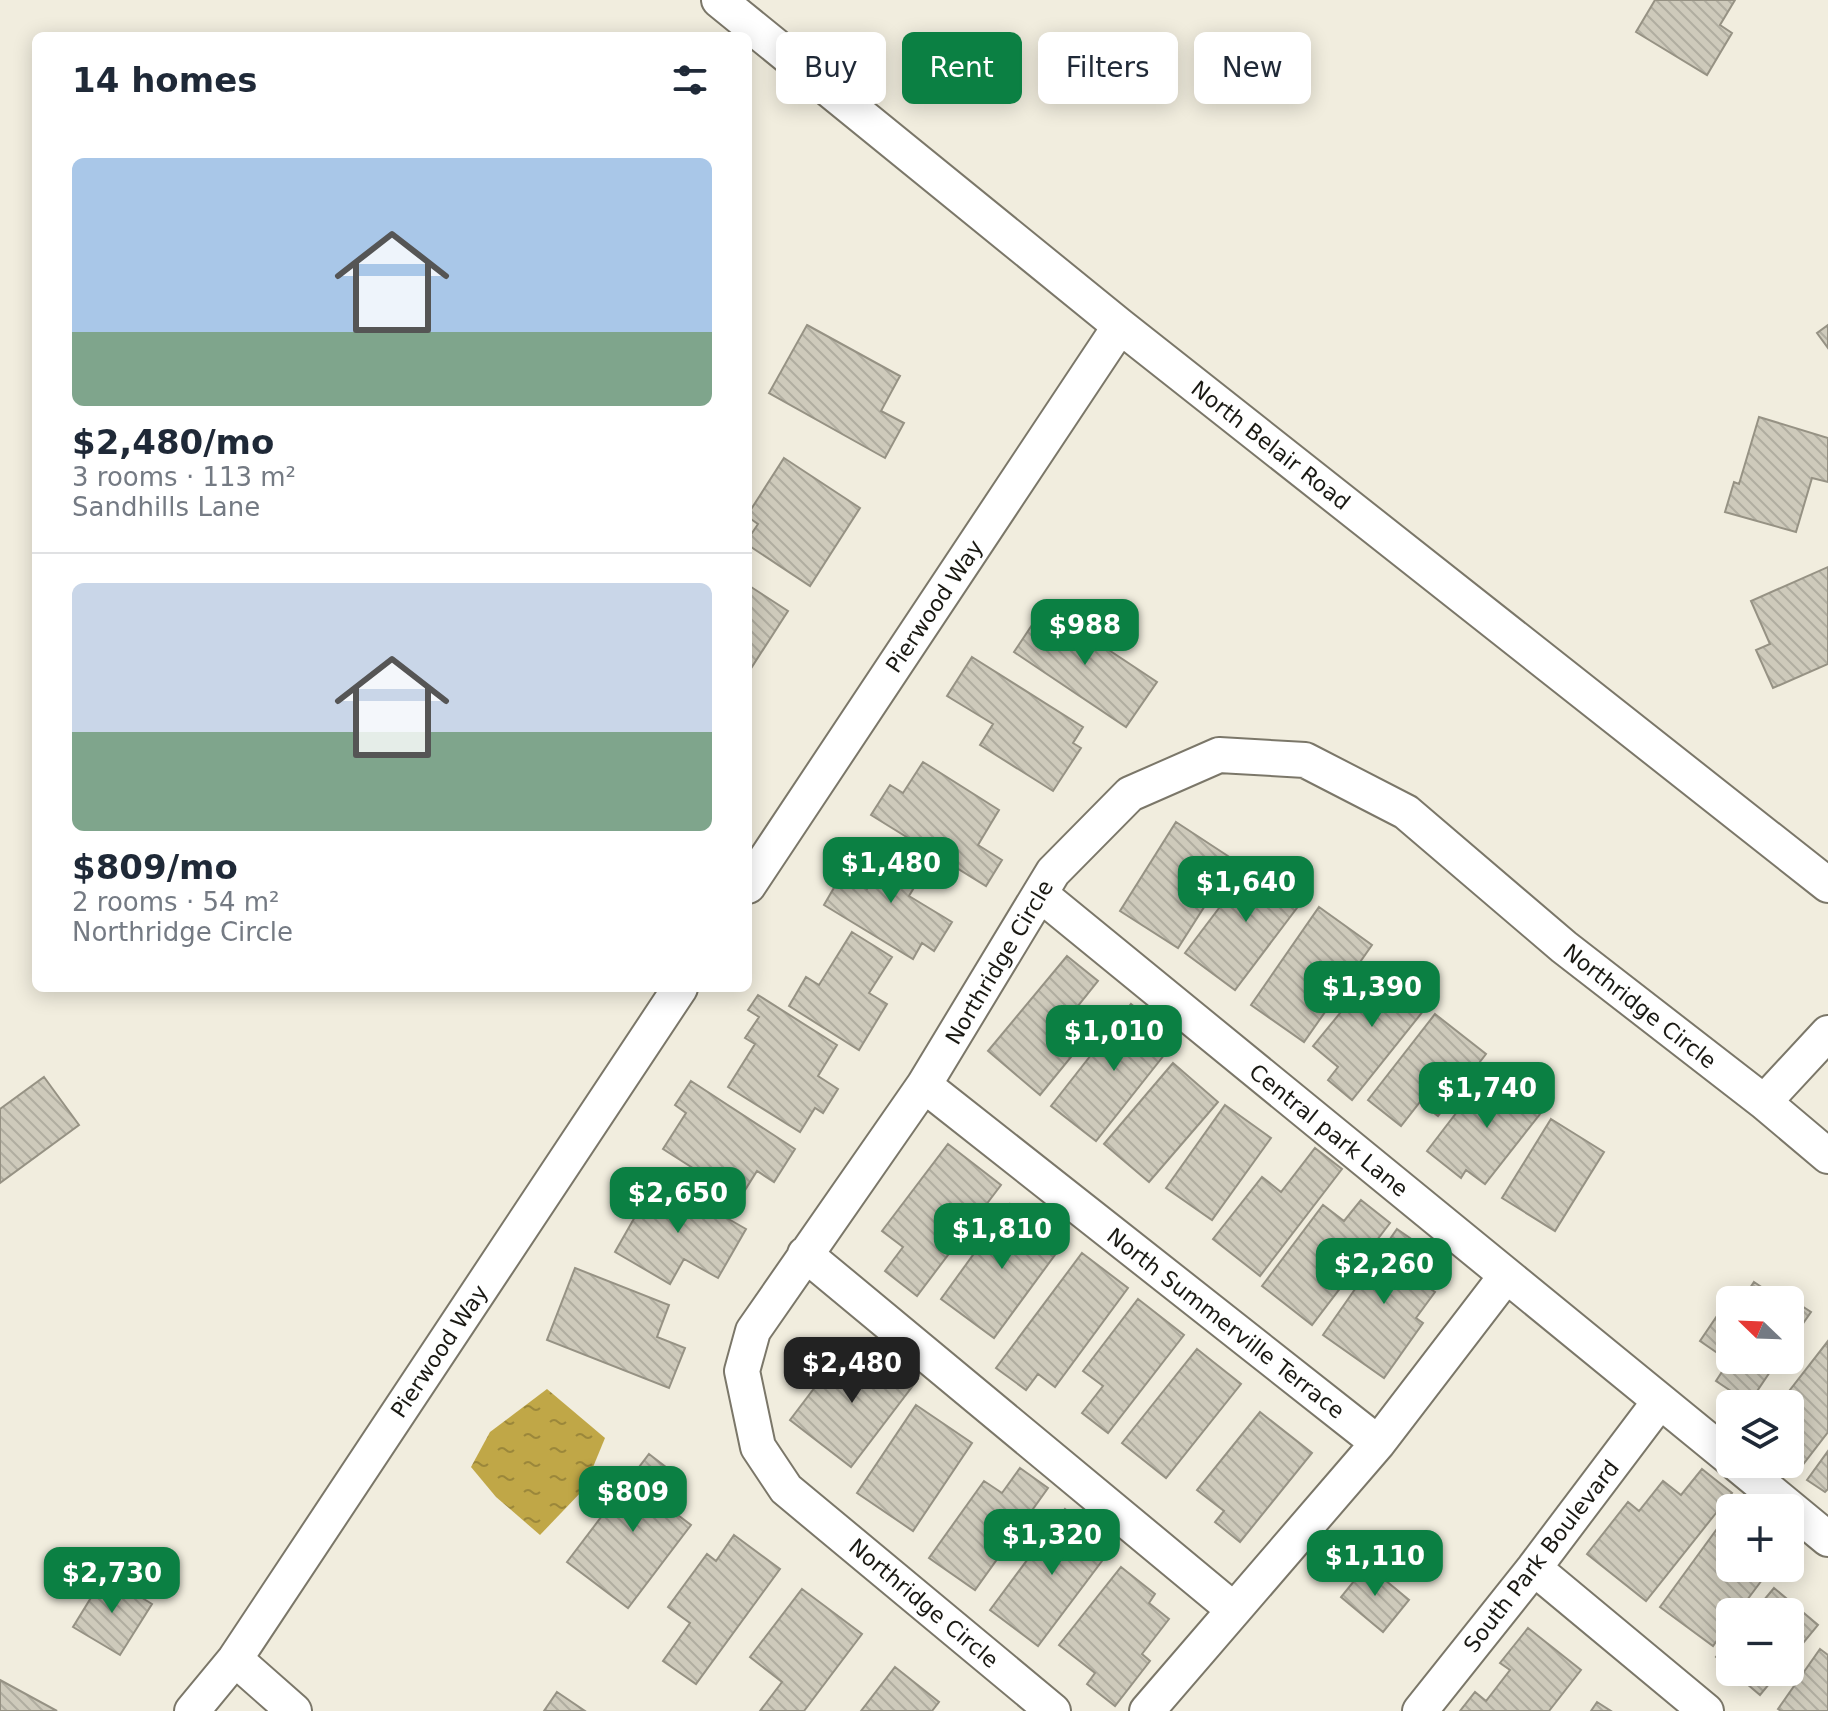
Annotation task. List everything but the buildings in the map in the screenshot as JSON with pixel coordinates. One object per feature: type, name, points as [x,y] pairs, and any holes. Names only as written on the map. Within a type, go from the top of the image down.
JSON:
[{"type":"street","name":"North Belair Road","points":[[719,0],[1120,326],[1828,885]]},
{"type":"street","name":"Pierwood Way","points":[[752,880],[1120,326]]},
{"type":"street","name":"Northridge Circle","points":[[1053,1711],[786,1489],[758,1447],[742,1371],[753,1331],[924,1085],[1053,872],[1130,794],[1219,755],[1305,760],[1406,812],[1564,947],[1764,1102],[1828,1156]]},
{"type":"street","name":"Central park Lane","points":[[1040,894],[1716,1447]]},
{"type":"street","name":"Pierwood Way","points":[[192,1711],[235,1659],[677,992]]},
{"type":"street","points":[[1764,1102],[1828,1033]]},
{"type":"street","name":"North Summerville Terrace","points":[[924,1085],[1378,1443]]},
{"type":"street","points":[[805,1254],[1234,1610]]},
{"type":"street","points":[[1147,1711],[1378,1443],[1506,1276]]},
{"type":"street","name":"South Park Boulevard","points":[[1420,1711],[1534,1568],[1660,1401]]},
{"type":"street","points":[[1754,1478],[1828,1539]]},
{"type":"street","points":[[1534,1568],[1706,1711]]},
{"type":"street","points":[[235,1659],[294,1711]]},
{"type":"water","points":[[547,1389],[605,1438],[584,1489],[540,1535],[496,1497],[471,1467],[490,1432]]}]
